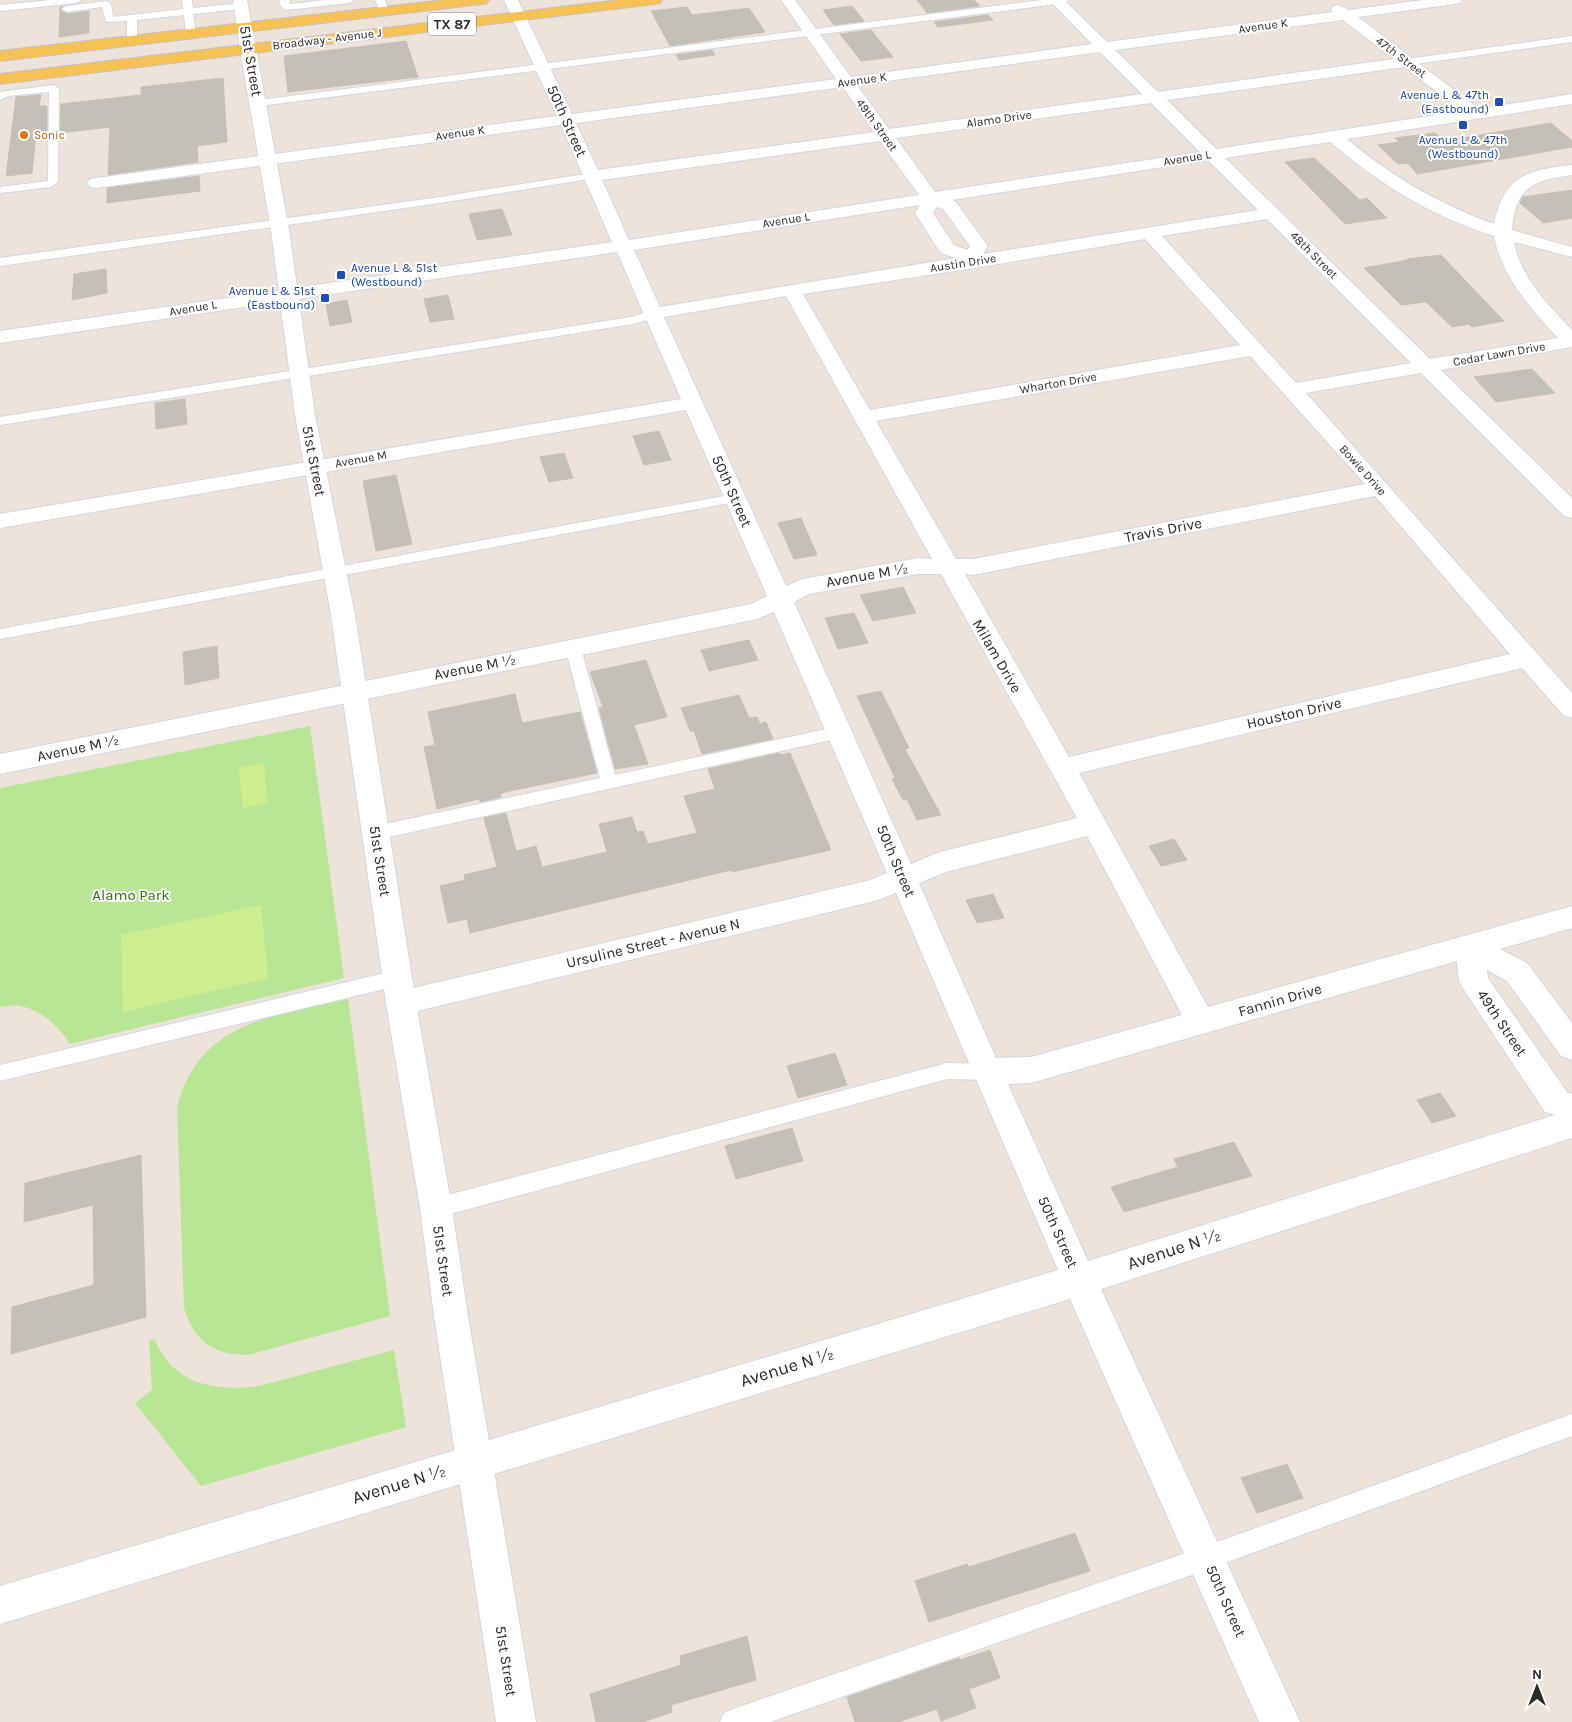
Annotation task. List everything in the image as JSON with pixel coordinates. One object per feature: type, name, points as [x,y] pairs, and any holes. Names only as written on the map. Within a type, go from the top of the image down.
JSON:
[{"type":"main road","name":"Broadway - Avenue J","points":[[0,56],[245,28],[382,6],[482,0]]},
{"type":"main road","name":"Broadway - Avenue J","points":[[0,79],[248,49],[515,8],[655,0]]},
{"type":"street","name":"49th Street","points":[[788,0],[931,200],[949,205],[980,246],[973,259]]},
{"type":"street","name":"48th Street","points":[[1059,0],[1103,47],[1572,511]]},
{"type":"street","name":"47th Street","points":[[1327,0],[1476,114]]},
{"type":"street","name":"Avenue K","points":[[96,183],[1455,0]]},
{"type":"street","name":"51st Street","points":[[241,3],[279,223],[299,372],[354,692],[399,990],[436,1208],[451,1316],[516,1722]]},
{"type":"street","name":"50th Street","points":[[515,8],[840,732],[1079,1280],[1280,1722]]},
{"type":"street","name":"Alamo Drive","points":[[591,176],[1407,62]]},
{"type":"street","name":"Avenue L","points":[[0,337],[931,200],[1212,154],[1572,99]]},
{"type":"street","points":[[1333,136],[1375,171],[1420,198],[1475,223],[1539,244],[1572,252]]},
{"type":"street","points":[[1572,170],[1541,175],[1522,183],[1510,201],[1502,232],[1507,253],[1524,286],[1572,341]]},
{"type":"street","points":[[931,200],[924,213],[948,249],[973,259]]},
{"type":"street","name":"Austin Drive","points":[[653,314],[684,307],[973,259],[1272,213]]},
{"type":"street","name":"Bowie Drive","points":[[1150,233],[1380,488],[1572,709]]},
{"type":"street","name":"Milam Drive","points":[[792,290],[946,566],[1094,824],[1201,1022]]},
{"type":"street","name":"Cedar Lawn Drive","points":[[1426,366],[1453,363],[1572,341]]},
{"type":"street","name":"Wharton Drive","points":[[863,417],[1253,349]]},
{"type":"street","points":[[1291,390],[1426,366]]},
{"type":"street","name":"Avenue M","points":[[0,521],[693,403]]},
{"type":"street","name":"Travis Drive","points":[[946,566],[973,567],[1380,488]]},
{"type":"street","name":"Avenue M ½","points":[[0,764],[757,611],[803,586],[918,566],[946,566]]},
{"type":"street","name":"Houston Drive","points":[[1061,768],[1527,658]]},
{"type":"street","points":[[904,879],[940,863],[1094,824]]},
{"type":"street","name":"Ursuline Street - Avenue N","points":[[399,990],[875,890],[904,879]]},
{"type":"street","name":"Fannin Drive","points":[[987,1072],[1031,1070],[1572,917]]},
{"type":"street","name":"49th Street","points":[[1470,946],[1474,982],[1556,1102],[1572,1108]]},
{"type":"street","points":[[1470,946],[1517,972],[1572,1047]]},
{"type":"street","name":"Avenue N ½","points":[[0,1605],[1079,1280],[1572,1124]]},
{"type":"lane","points":[[0,8],[76,0]]},
{"type":"lane","points":[[187,0],[191,34]]},
{"type":"lane","points":[[284,0],[286,7],[350,0]]},
{"type":"lane","points":[[259,103],[1059,0]]},
{"type":"lane","points":[[67,8],[106,4],[109,20],[188,12],[241,3]]},
{"type":"lane","points":[[132,18],[132,41]]},
{"type":"lane","points":[[1407,62],[1572,40]]},
{"type":"lane","points":[[0,97],[5,93],[54,88],[53,182],[51,184],[0,190]]},
{"type":"lane","points":[[0,262],[440,200],[591,176]]},
{"type":"lane","points":[[0,421],[633,320],[653,314]]},
{"type":"lane","points":[[0,634],[735,498]]},
{"type":"lane","points":[[573,648],[609,782]]},
{"type":"lane","points":[[376,833],[840,732]]},
{"type":"lane","points":[[0,1073],[399,990]]},
{"type":"lane","points":[[436,1208],[947,1071],[987,1072]]},
{"type":"lane","points":[[733,1722],[1206,1558],[1572,1425]]},
{"type":"green space","name":"Alamo Park","points":[[310,726],[344,978],[70,1044],[55,1025],[35,1011],[18,1005],[0,1007],[0,788]]},
{"type":"green space","points":[[264,763],[267,802],[243,808],[239,768]]},
{"type":"green space","points":[[261,905],[268,978],[123,1012],[121,935]]},
{"type":"green space","points":[[348,999],[390,1316],[248,1355],[215,1349],[199,1337],[193,1329],[184,1308],[177,1108],[188,1079],[202,1056],[221,1040],[243,1027],[293,1011]]},
{"type":"green space","points":[[154,1339],[166,1359],[186,1377],[210,1386],[237,1388],[263,1385],[394,1350],[406,1427],[201,1486],[135,1403],[152,1390],[149,1341]]},
{"type":"building","points":[[917,0],[974,0],[980,6],[927,13]]},
{"type":"building","points":[[63,6],[60,10],[67,14],[89,11],[89,33],[59,37],[60,7]]},
{"type":"building","points":[[852,6],[864,21],[834,25],[823,10]]},
{"type":"building","points":[[687,7],[692,15],[749,8],[765,32],[670,46],[651,11]]},
{"type":"building","points":[[988,15],[993,20],[938,27],[934,22]]},
{"type":"building","points":[[871,30],[893,57],[861,61],[840,34]]},
{"type":"building","points":[[406,41],[418,77],[288,92],[284,56]]},
{"type":"building","points":[[712,50],[715,55],[679,60],[676,55]]},
{"type":"building","points":[[223,78],[227,142],[197,146],[198,162],[108,175],[110,127],[60,133],[61,104],[141,95],[141,87]]},
{"type":"building","name":"Sonic","points":[[41,95],[39,106],[47,106],[47,134],[36,135],[32,173],[6,176],[16,97]]},
{"type":"building","points":[[1551,123],[1572,141],[1572,147],[1417,174],[1408,163],[1398,164],[1378,145],[1400,142],[1395,138],[1435,133],[1444,141]]},
{"type":"building","points":[[1314,158],[1360,200],[1367,198],[1387,218],[1345,224],[1285,162]]},
{"type":"building","points":[[199,176],[200,191],[107,203],[107,188]]},
{"type":"building","points":[[1572,190],[1572,218],[1543,223],[1520,203],[1523,197]]},
{"type":"building","points":[[502,209],[512,235],[477,240],[469,214]]},
{"type":"building","points":[[1441,255],[1504,321],[1472,327],[1469,324],[1452,327],[1426,302],[1401,305],[1364,268],[1407,259]]},
{"type":"building","points":[[106,269],[107,293],[72,300],[74,274]]},
{"type":"building","points":[[448,295],[454,319],[430,322],[424,299]]},
{"type":"building","points":[[347,300],[352,322],[330,326],[326,304]]},
{"type":"building","points":[[1532,369],[1555,393],[1496,402],[1474,377]]},
{"type":"building","points":[[185,399],[187,424],[156,429],[155,403]]},
{"type":"building","points":[[659,431],[671,460],[644,465],[633,436]]},
{"type":"building","points":[[564,453],[573,478],[549,482],[540,457]]},
{"type":"building","points":[[396,475],[412,544],[376,551],[363,481]]},
{"type":"building","points":[[801,518],[817,555],[794,559],[778,523]]},
{"type":"building","points":[[903,587],[916,613],[873,621],[860,595]]},
{"type":"building","points":[[854,613],[868,643],[838,649],[825,618]]},
{"type":"building","points":[[749,640],[758,660],[709,671],[701,650]]},
{"type":"building","points":[[217,646],[219,678],[185,685],[183,652]]},
{"type":"building","points":[[646,660],[667,717],[634,725],[648,764],[615,769],[599,708],[603,707],[590,672]]},
{"type":"building","points":[[881,691],[909,748],[905,749],[941,815],[917,820],[907,799],[903,800],[892,779],[895,778],[857,696]]},
{"type":"building","points":[[515,694],[522,723],[580,712],[597,773],[505,792],[500,794],[501,797],[480,802],[479,799],[437,809],[424,747],[435,745],[428,712]]},
{"type":"building","points":[[739,695],[749,718],[757,717],[760,724],[766,722],[773,739],[702,754],[694,731],[690,731],[681,708]]},
{"type":"building","points":[[779,753],[780,755],[790,753],[831,850],[732,872],[731,870],[470,933],[467,919],[448,923],[440,886],[465,880],[464,875],[497,867],[484,818],[506,813],[516,851],[536,846],[542,867],[607,852],[599,824],[632,817],[637,832],[643,831],[648,844],[697,833],[684,796],[715,789],[708,769]]},
{"type":"building","points":[[1174,839],[1187,860],[1161,866],[1149,846]]},
{"type":"building","points":[[993,894],[1004,918],[977,923],[966,900]]},
{"type":"building","points":[[835,1053],[847,1085],[798,1098],[787,1066]]},
{"type":"building","points":[[1440,1093],[1456,1116],[1432,1123],[1417,1100]]},
{"type":"building","points":[[792,1128],[803,1161],[736,1179],[725,1146]]},
{"type":"building","points":[[1234,1142],[1252,1176],[1124,1212],[1111,1187],[1178,1167],[1174,1159]]},
{"type":"building","points":[[141,1155],[146,1317],[11,1354],[12,1307],[94,1285],[93,1205],[24,1222],[25,1183]]},
{"type":"building","points":[[1287,1464],[1303,1498],[1257,1513],[1241,1478]]},
{"type":"building","points":[[1075,1533],[1090,1571],[929,1622],[915,1581],[967,1564],[969,1567]]},
{"type":"building","points":[[747,1636],[756,1680],[671,1705],[672,1712],[643,1722],[596,1722],[590,1694],[681,1665],[680,1656]]},
{"type":"building","points":[[990,1650],[1000,1678],[969,1689],[976,1708],[941,1721],[937,1709],[898,1722],[855,1722],[847,1697],[959,1658],[960,1660]]},
{"type":"place","name":"Avenue L & 47th (Eastbound)","points":[[1499,102]]},
{"type":"place","name":"Avenue L & 47th (Westbound)","points":[[1463,125]]},
{"type":"place","name":"Sonic","points":[[24,135]]},
{"type":"place","name":"Avenue L & 51st (Westbound)","points":[[341,275]]},
{"type":"place","name":"Avenue L & 51st (Eastbound)","points":[[325,298]]}]
